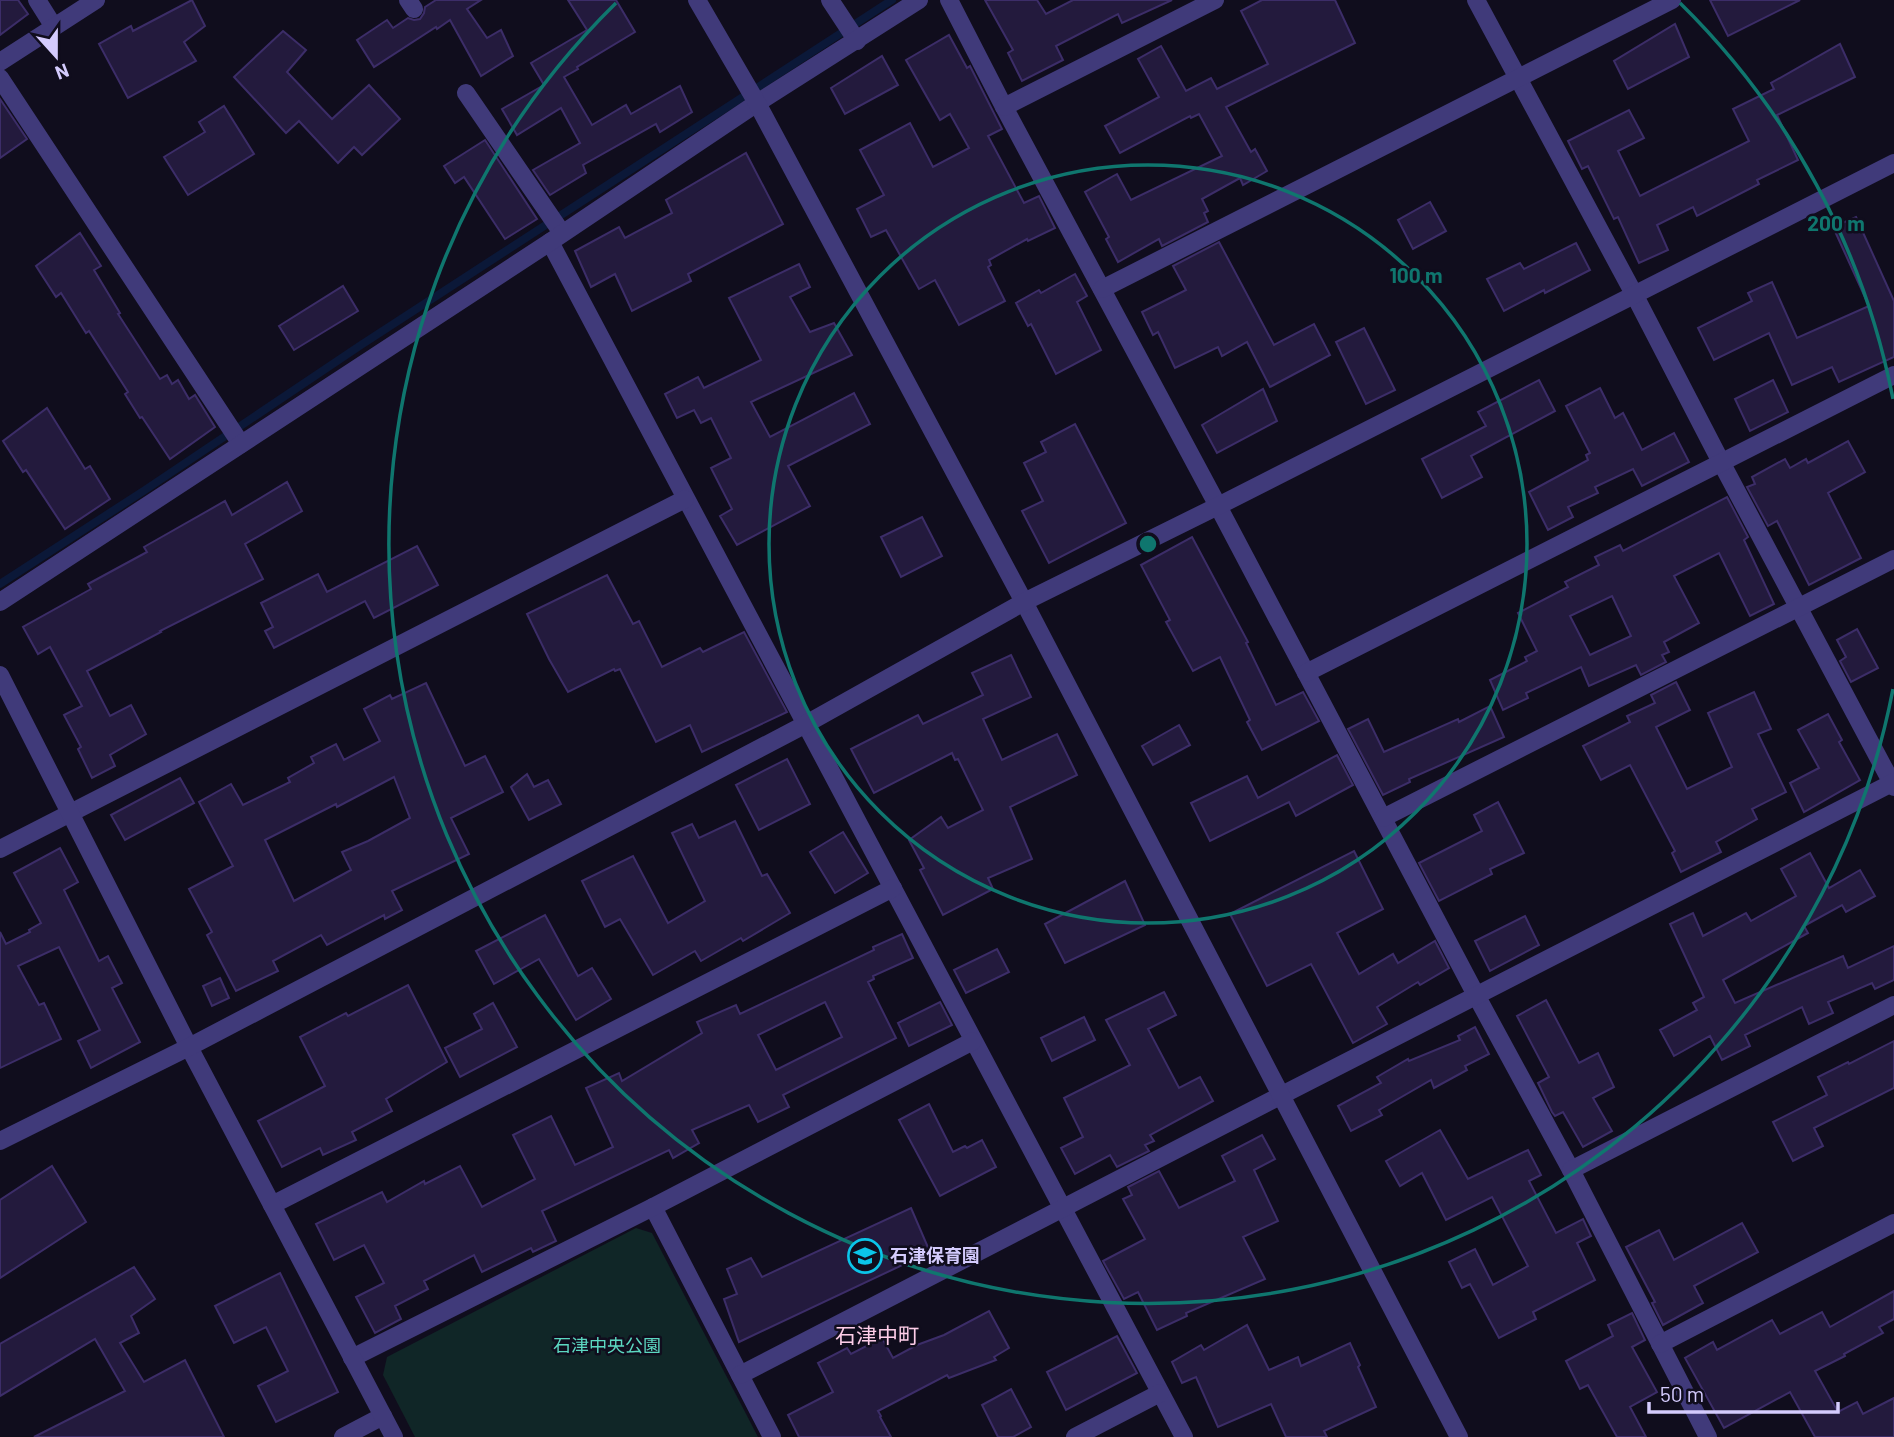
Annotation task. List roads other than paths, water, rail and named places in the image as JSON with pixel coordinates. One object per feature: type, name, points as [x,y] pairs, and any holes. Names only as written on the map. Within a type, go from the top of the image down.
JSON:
[{"type":"street","points":[[37,0],[54,27]]},
{"type":"street","points":[[0,62],[96,0]]},
{"type":"street","points":[[696,0],[757,103],[1024,602],[1459,1437]]},
{"type":"street","points":[[831,0],[857,41]]},
{"type":"street","points":[[0,602],[757,103],[919,0]]},
{"type":"street","points":[[949,0],[1571,1170],[1709,1437]]},
{"type":"street","points":[[1004,107],[1215,0]]},
{"type":"street","points":[[740,1374],[1476,995],[1893,784],[1476,0]]},
{"type":"street","points":[[1102,289],[1672,0]]},
{"type":"street","points":[[0,78],[241,443]]},
{"type":"street","points":[[466,93],[556,238],[685,499],[1184,1437]]},
{"type":"street","points":[[0,1141],[806,724],[1024,602],[1894,163]]},
{"type":"street","points":[[1306,673],[1894,375]]},
{"type":"street","points":[[0,849],[685,499]]},
{"type":"street","points":[[1383,818],[1894,559]]},
{"type":"street","points":[[0,675],[188,1046],[394,1437]]},
{"type":"street","points":[[272,1205],[893,888]]},
{"type":"street","points":[[1571,1170],[1894,1005]]},
{"type":"street","points":[[352,1358],[653,1207],[974,1041]]},
{"type":"street","points":[[653,1207],[772,1437]]},
{"type":"street","points":[[1660,1344],[1894,1223]]},
{"type":"street","points":[[1075,1437],[1160,1393]]},
{"type":"street","points":[[343,1437],[383,1416]]},
{"type":"waterway","points":[[0,584],[361,345],[892,0]]},
{"type":"place","name":"石津保育園","points":[[865,1256]]},
{"type":"district","name":"石津中町","points":[[877,1336]]},
{"type":"park label","name":"石津中央公園","points":[[607,1346]]}]
